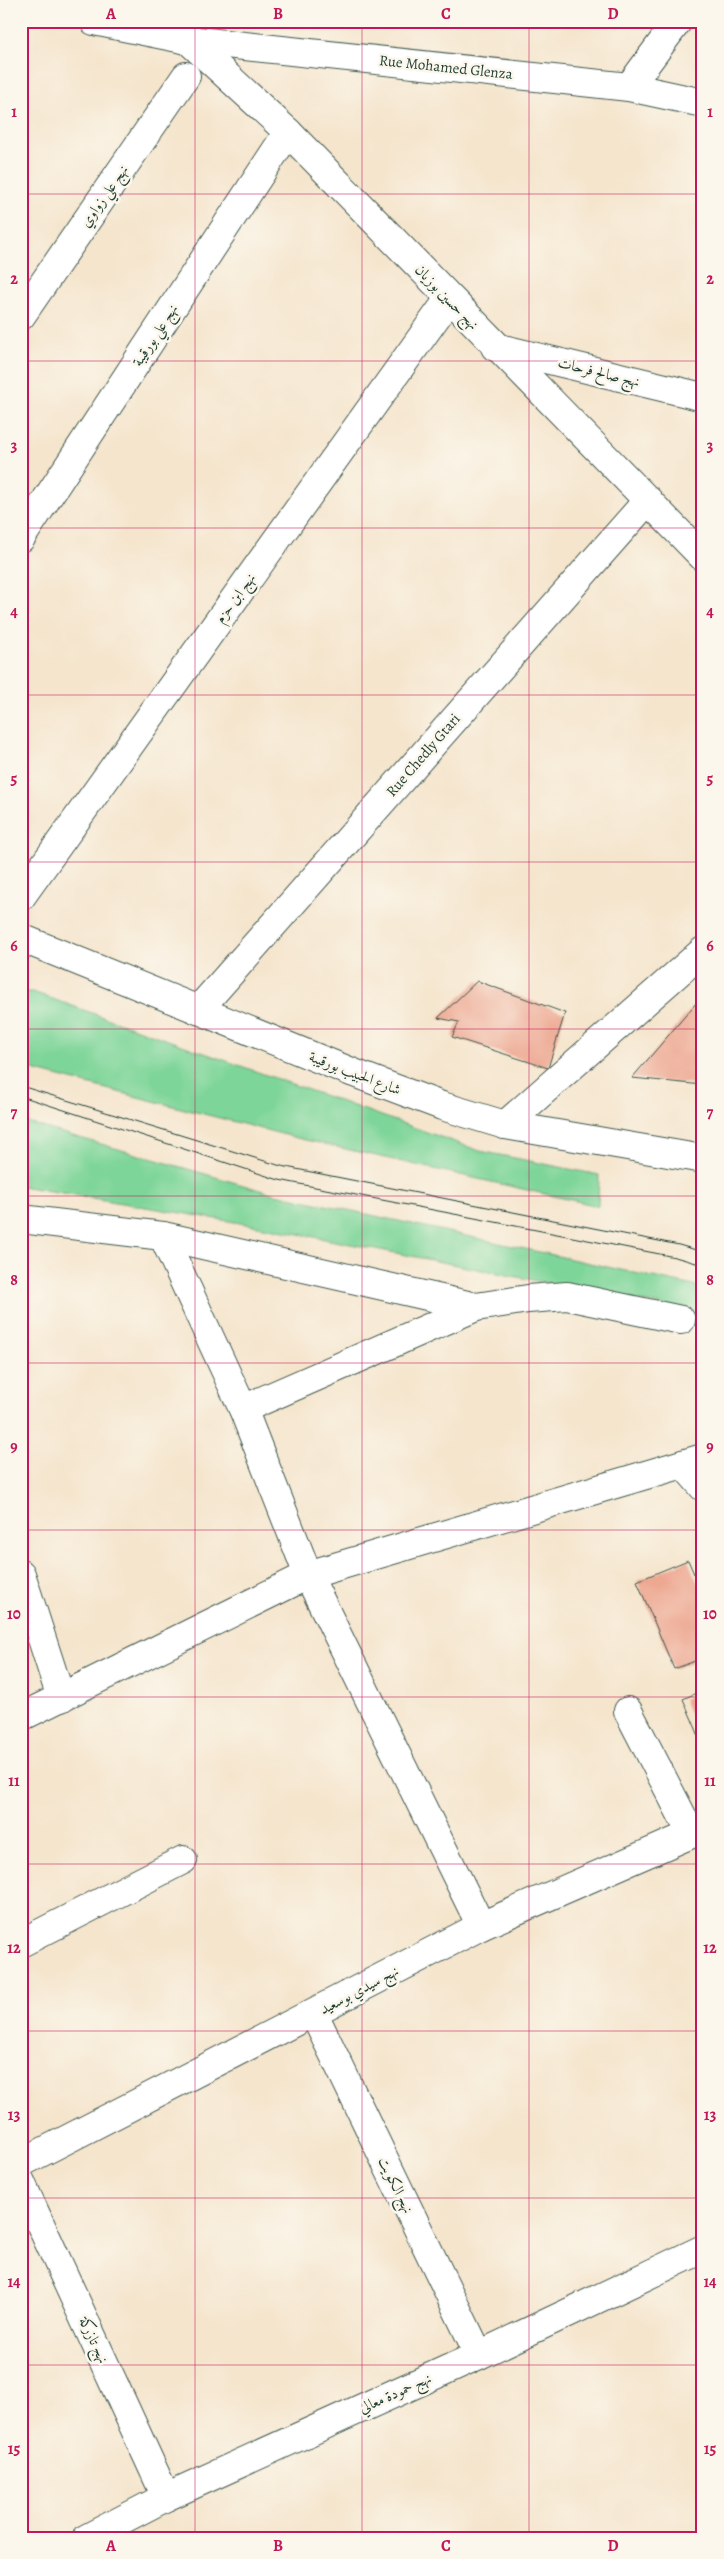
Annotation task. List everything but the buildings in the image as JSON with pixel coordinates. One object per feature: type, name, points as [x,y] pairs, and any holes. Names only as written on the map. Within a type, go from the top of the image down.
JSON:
[{"type":"street","name":"Rue Mohamed Glenza","points":[[94,21],[152,26],[188,40],[629,87],[703,103]]},
{"type":"street","points":[[629,87],[678,21]]},
{"type":"street","name":"نهج حسين بوزيان","points":[[188,40],[288,132],[703,557]]},
{"type":"street","name":"نهج علي زواوي","points":[[21,316],[186,76]]},
{"type":"street","name":"نهج علي بورقيبة","points":[[21,538],[288,132]]},
{"type":"street","name":"نهج ابن حزم","points":[[21,897],[449,299]]},
{"type":"street","name":"نهج صالح فرحات","points":[[496,347],[703,397]]},
{"type":"street","name":"Rue Chedly Gtari","points":[[198,1010],[648,500]]},
{"type":"street","name":"شارع الحبيب بورقيبة","points":[[21,938],[354,1073],[442,1106],[505,1125],[703,1159]]},
{"type":"street","points":[[505,1125],[703,951]]},
{"type":"street","points":[[21,952],[59,953]]},
{"type":"street","points":[[21,1219],[163,1236],[476,1307]]},
{"type":"street","points":[[163,1236],[243,1409],[308,1575],[481,1926]]},
{"type":"street","points":[[243,1409],[476,1307],[528,1299],[567,1296],[681,1320]]},
{"type":"street","points":[[21,1717],[308,1575],[693,1461],[703,1487]]},
{"type":"street","points":[[21,1574],[60,1698]]},
{"type":"street","points":[[628,1711],[697,1831]]},
{"type":"street","name":"نهج سيدي بوسعيد","points":[[21,2163],[314,2014],[481,1926],[697,1831]]},
{"type":"street","points":[[21,1943],[183,1860]]},
{"type":"street","name":"نهج الكويت","points":[[314,2014],[479,2356]]},
{"type":"street","name":"نهج تازركة","points":[[21,2182],[166,2497]]},
{"type":"street","name":"نهج حمودة معالي","points":[[88,2538],[166,2497],[479,2356],[703,2249]]},
{"type":"green space","points":[[21,992],[33,992],[480,1151],[599,1175],[598,1206],[301,1139],[21,1067]]},
{"type":"green space","points":[[21,1121],[271,1193],[703,1288],[703,1317],[659,1305],[264,1227],[21,1186]]},
{"type":"tram line","points":[[21,1086],[281,1166],[679,1245],[703,1252]]},
{"type":"tram line","points":[[21,1096],[279,1180],[675,1257],[703,1265]]}]
